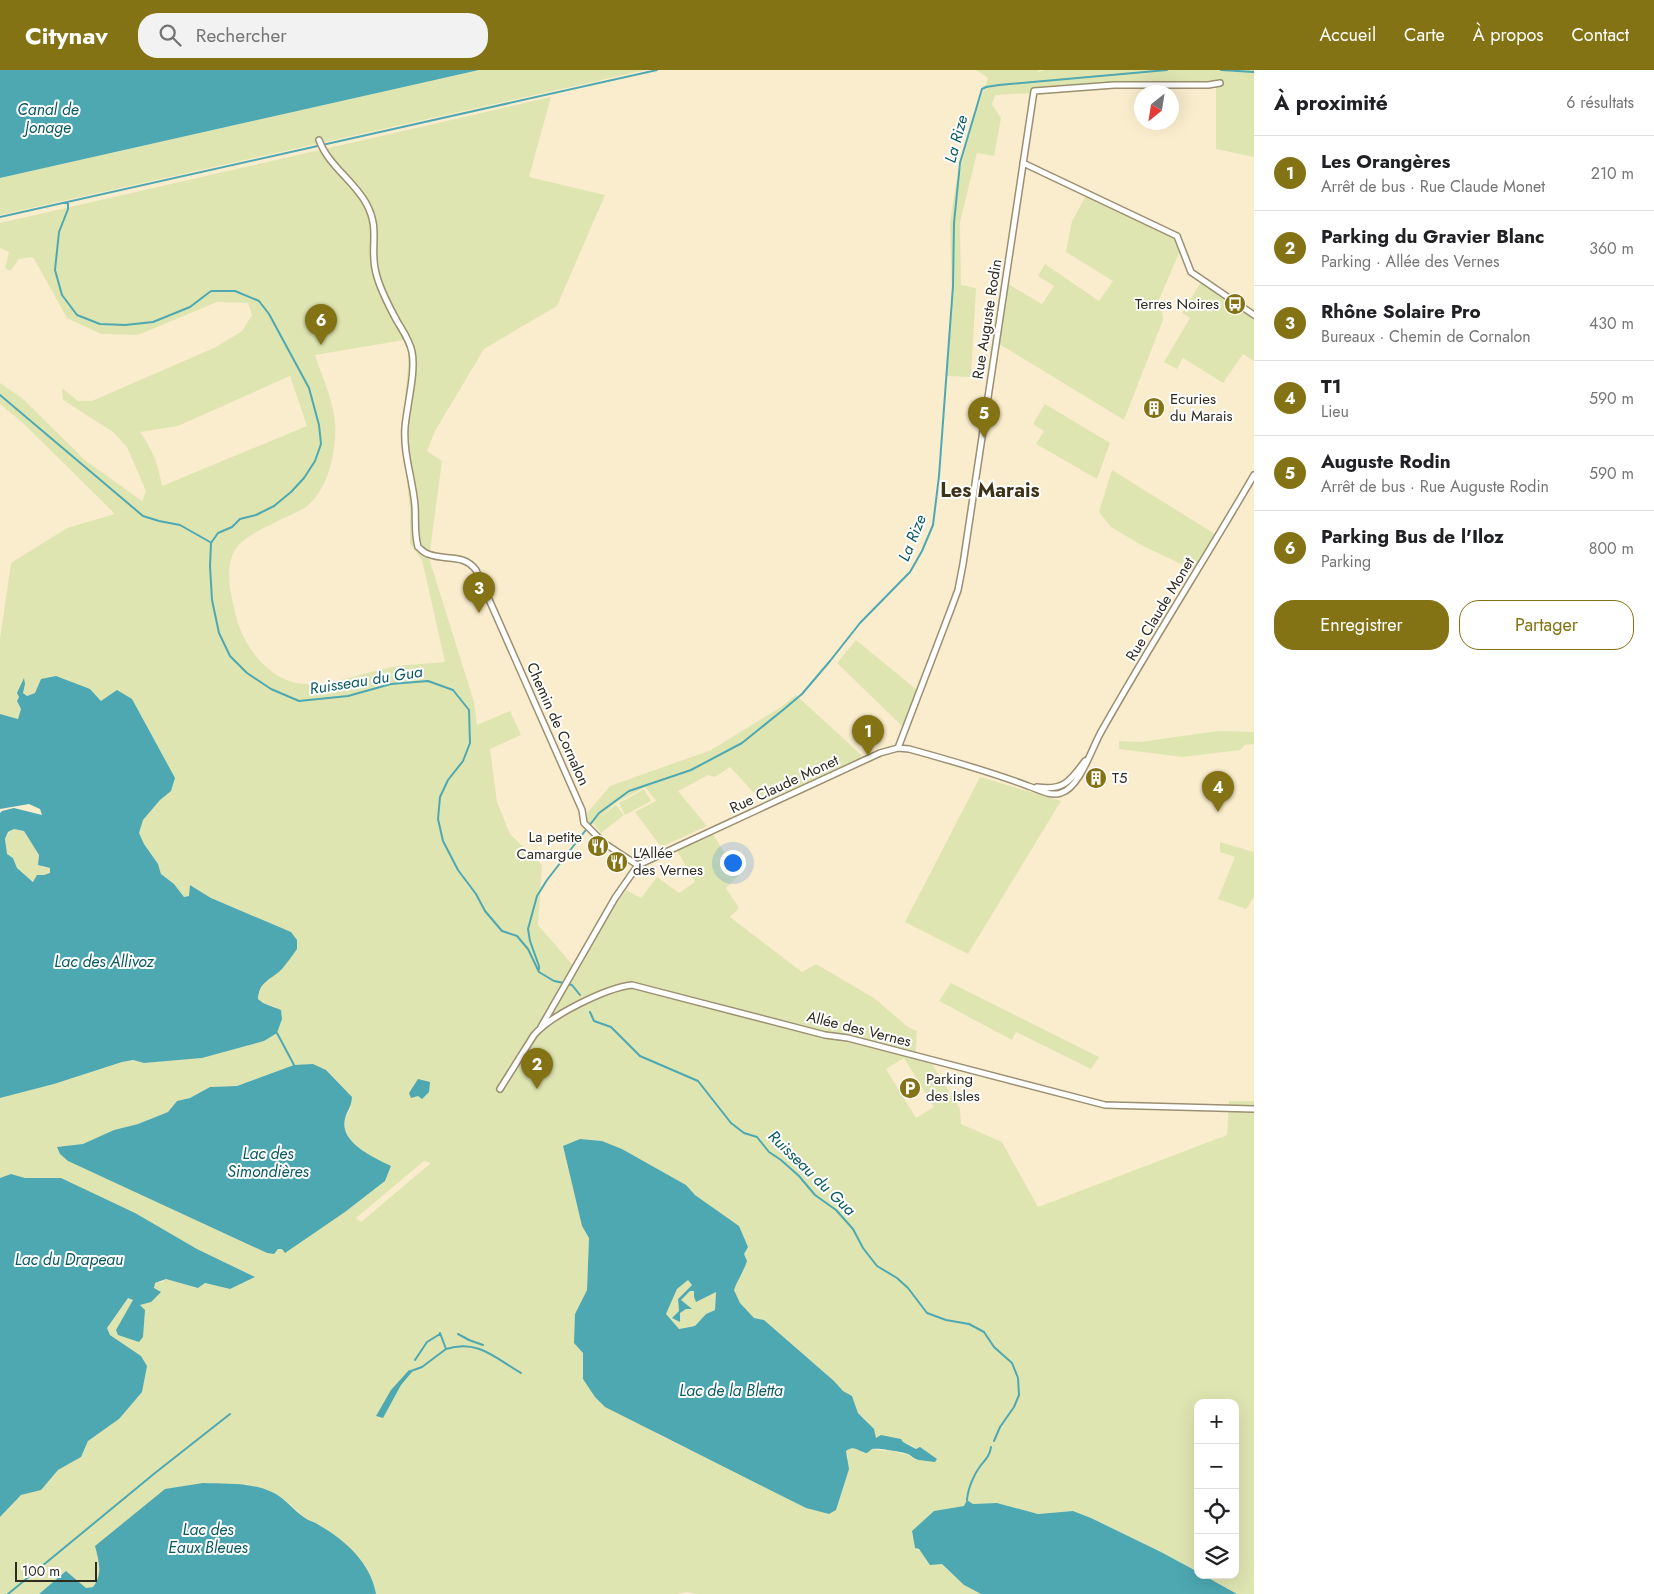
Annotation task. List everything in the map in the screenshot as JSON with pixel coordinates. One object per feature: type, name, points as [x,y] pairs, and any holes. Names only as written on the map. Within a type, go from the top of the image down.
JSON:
[{"type":"street","name":"Rue Auguste Rodin","points":[[898,748],[960,581],[1034,91],[1114,85],[1189,86],[1220,83]]},
{"type":"street","name":"Chemin de Cornalon","points":[[319,140],[322,149],[365,202],[373,217],[376,272],[389,307],[407,337],[412,352],[413,366],[405,429],[407,459],[415,506],[414,531],[418,547],[427,554],[464,560],[471,563],[476,570],[582,810],[584,823],[604,843],[648,872]]},
{"type":"street","points":[[1024,163],[1177,236],[1191,272],[1254,315]]},
{"type":"street","name":"Rue Claude Monet","points":[[638,865],[880,753],[898,748],[948,759],[1030,786],[1060,787],[1068,781],[1088,757],[1119,701],[1254,475]]},
{"type":"street","points":[[540,1027],[615,898],[638,865]]},
{"type":"street","name":"Allée des Vernes","points":[[500,1089],[540,1027],[587,1001],[620,986],[632,985],[825,1034],[848,1038],[1105,1105],[1254,1109]]},
{"type":"green space","points":[[479,70],[646,70],[0,215],[0,178]]},
{"type":"green space","points":[[976,70],[1038,70],[1038,72],[1045,70],[1254,70],[1254,157],[1216,149],[1216,80],[1134,85],[1134,87],[1093,90],[995,95],[992,104],[1001,118],[994,156],[977,153],[960,222],[961,285],[976,288],[971,377],[946,376],[952,300],[950,223],[956,184],[974,118],[988,78]]},
{"type":"green space","points":[[551,97],[529,177],[605,195],[557,306],[484,349],[435,431],[427,451],[442,461],[429,558],[474,702],[477,725],[510,711],[521,735],[490,749],[497,802],[510,834],[542,865],[538,925],[571,963],[578,966],[613,907],[626,890],[641,898],[657,877],[679,893],[695,882],[676,849],[712,833],[739,875],[726,888],[739,908],[730,917],[802,972],[816,964],[874,998],[908,1027],[917,1031],[915,1059],[932,1064],[960,1109],[961,1124],[1002,1142],[1038,1207],[1227,1135],[1229,1101],[1254,1101],[1254,1594],[1237,1594],[1210,1579],[1239,1579],[1239,1399],[1194,1399],[1194,1570],[1161,1552],[1073,1511],[1038,1514],[997,1503],[973,1504],[967,1500],[965,1506],[934,1511],[912,1532],[915,1548],[942,1564],[964,1585],[981,1594],[697,1594],[686,1592],[677,1594],[376,1594],[366,1566],[320,1525],[305,1518],[291,1505],[272,1492],[246,1484],[95,1546],[99,1573],[93,1587],[86,1588],[66,1571],[39,1594],[0,1594],[0,1517],[21,1495],[41,1489],[58,1470],[81,1457],[88,1441],[119,1419],[141,1356],[110,1335],[107,1328],[128,1297],[140,1305],[160,1292],[154,1288],[154,1283],[162,1282],[166,1279],[198,1288],[205,1283],[230,1289],[255,1277],[61,1178],[25,1178],[11,1174],[0,1178],[0,1098],[54,1084],[122,1062],[133,1060],[144,1063],[202,1058],[264,1041],[276,1007],[263,1003],[258,999],[260,989],[265,982],[281,970],[211,898],[191,885],[189,896],[184,897],[174,884],[161,874],[158,864],[139,833],[143,820],[170,791],[90,689],[41,679],[35,693],[27,696],[23,693],[25,684],[17,701],[21,709],[18,719],[0,714],[0,639],[11,563],[67,528],[115,514],[23,423],[0,404],[0,383],[22,398],[86,461],[142,501],[146,491],[127,447],[113,432],[63,400],[62,388],[78,401],[92,401],[216,347],[242,331],[252,315],[248,303],[217,302],[138,335],[101,334],[67,318],[33,257],[19,259],[10,271],[5,268],[9,252],[0,248],[0,223]],"holes":[[[404,340],[408,349],[402,429],[410,511],[410,544],[422,560],[445,662],[399,666],[320,684],[305,684],[290,681],[275,674],[261,662],[249,647],[240,629],[234,608],[229,574],[235,550],[250,536],[306,507],[315,499],[322,488],[332,462],[335,421],[333,409],[315,355]],[[290,376],[307,426],[162,486],[154,457],[140,432],[178,426]],[[904,1058],[934,1107],[916,1118],[886,1069]],[[294,1065],[351,1107],[345,1122],[349,1138],[360,1150],[391,1167],[385,1181],[345,1212],[285,1252],[282,1249],[278,1249],[273,1254],[267,1253],[174,1210],[58,1147],[83,1145],[114,1130],[138,1124],[168,1112],[177,1101],[190,1098],[210,1087],[237,1086]],[[580,1139],[602,1141],[622,1149],[686,1185],[695,1195],[739,1226],[744,1254],[744,1270],[734,1290],[740,1303],[754,1318],[764,1320],[843,1391],[852,1396],[858,1413],[867,1421],[876,1438],[897,1441],[913,1446],[917,1449],[916,1460],[907,1454],[891,1450],[872,1449],[863,1453],[856,1448],[848,1449],[846,1451],[848,1457],[839,1500],[829,1514],[806,1508],[659,1435],[583,1380],[583,1353],[575,1314],[587,1290],[589,1238],[582,1226],[563,1147]],[[424,1161],[431,1163],[361,1222],[356,1218]]]},
{"type":"green space","points":[[1087,194],[1172,235],[1178,242],[1180,251],[1158,302],[1163,320],[1124,420],[999,344],[1008,284],[1042,304],[1054,286],[1038,276],[1045,264],[1099,301],[1113,281],[1066,252],[1072,221]]},
{"type":"green space","points":[[1201,282],[1254,319],[1254,361],[1243,354],[1223,383],[1183,358],[1177,369],[1164,362],[1190,318],[1182,313]]},
{"type":"green space","points":[[1045,404],[1110,443],[1097,479],[1036,444],[1044,431],[1033,424]]},
{"type":"green space","points":[[1112,470],[1215,534],[1194,570],[1143,546],[1111,527],[1099,512]]},
{"type":"green space","points":[[856,640],[917,690],[903,727],[837,663]]},
{"type":"green space","points":[[796,695],[869,762],[768,808],[730,767],[715,777],[708,775],[678,791],[707,826],[661,847],[635,812],[656,801],[645,787],[617,802],[600,817],[616,805],[624,815],[601,833],[593,823],[590,825],[586,820],[588,812],[610,786],[711,750],[781,707]]},
{"type":"green space","points":[[1218,731],[1254,732],[1254,744],[1245,745],[1240,750],[1183,757],[1119,749],[1119,741],[1140,742]]},
{"type":"green space","points":[[980,777],[1061,801],[968,954],[905,922]]},
{"type":"green space","points":[[644,789],[651,801],[625,815],[619,803]]},
{"type":"green space","points":[[14,829],[24,831],[39,855],[38,861],[42,867],[51,868],[50,873],[34,882],[17,868],[13,858],[7,854],[5,843],[6,837]]},
{"type":"green space","points":[[1220,842],[1254,852],[1254,897],[1246,909],[1218,899],[1235,857],[1220,852]]},
{"type":"green space","points":[[951,983],[1099,1057],[1091,1069],[1016,1032],[1012,1040],[939,1001]]},
{"type":"green space","points":[[688,1279],[692,1285],[678,1299],[680,1322],[680,1313],[686,1309],[681,1300],[690,1291],[716,1292],[715,1310],[706,1314],[695,1326],[678,1329],[666,1314],[677,1289]]},
{"type":"water","name":"Canal de Jonage","points":[[0,70],[479,70],[0,178]]},
{"type":"water","name":"Lac des Allivoz","points":[[56,676],[90,689],[101,701],[117,690],[132,699],[175,778],[171,791],[160,800],[143,820],[139,833],[158,864],[161,874],[174,884],[184,897],[189,896],[190,885],[211,898],[291,932],[297,940],[297,949],[282,969],[263,984],[259,993],[258,999],[263,1003],[281,1010],[282,1019],[277,1033],[264,1041],[202,1058],[144,1063],[133,1060],[122,1062],[54,1084],[0,1098],[0,813],[14,808],[42,815],[40,809],[29,804],[0,809],[0,714],[18,719],[21,709],[17,701],[19,697],[17,693],[24,678],[23,693],[27,696],[35,693],[41,679]],"holes":[[[14,829],[24,831],[39,855],[38,865],[50,868],[50,873],[37,875],[33,882],[17,868],[13,858],[7,854],[5,839],[8,832]]]},
{"type":"water","name":"Lac des Simondières","points":[[313,1064],[326,1070],[352,1097],[345,1119],[347,1135],[368,1154],[391,1166],[385,1181],[345,1212],[285,1253],[282,1249],[278,1249],[274,1254],[267,1253],[68,1161],[60,1154],[57,1147],[83,1144],[114,1130],[138,1124],[168,1112],[177,1101],[190,1098],[210,1087],[237,1086],[294,1065]]},
{"type":"water","points":[[418,1079],[430,1082],[429,1092],[422,1099],[418,1096],[411,1098],[409,1093]]},
{"type":"water","name":"Lac de la Bletta","points":[[580,1139],[602,1141],[622,1149],[686,1185],[695,1195],[739,1226],[748,1247],[744,1254],[747,1261],[734,1290],[740,1303],[754,1318],[764,1320],[843,1391],[852,1396],[858,1413],[874,1429],[876,1438],[881,1435],[901,1439],[916,1449],[920,1447],[937,1459],[935,1462],[919,1460],[908,1454],[890,1450],[872,1449],[867,1453],[854,1448],[849,1449],[846,1451],[849,1469],[836,1510],[829,1514],[806,1508],[605,1407],[595,1397],[583,1379],[583,1353],[574,1343],[575,1314],[587,1290],[589,1238],[582,1226],[563,1146]],"holes":[[[688,1280],[692,1285],[678,1299],[679,1311],[672,1318],[680,1322],[680,1313],[686,1309],[692,1309],[681,1300],[690,1291],[694,1291],[696,1302],[716,1292],[715,1310],[706,1314],[695,1326],[679,1329],[666,1314],[677,1289]]]},
{"type":"water","name":"Lac du Drapeau","points":[[11,1174],[25,1178],[61,1178],[135,1213],[197,1249],[255,1277],[230,1289],[205,1283],[198,1288],[166,1279],[155,1283],[154,1288],[161,1292],[151,1302],[140,1305],[145,1310],[143,1337],[139,1342],[118,1335],[116,1330],[133,1300],[128,1298],[107,1328],[110,1335],[141,1356],[147,1366],[142,1392],[119,1419],[88,1441],[81,1457],[58,1470],[41,1490],[21,1495],[0,1517],[0,1178]]},
{"type":"water","points":[[409,1370],[412,1372],[401,1385],[383,1418],[376,1416],[391,1390]]},
{"type":"water","name":"Lac des Eaux Bleues","points":[[203,1483],[247,1485],[264,1489],[277,1495],[305,1518],[329,1531],[347,1545],[363,1562],[369,1572],[376,1594],[39,1594],[66,1571],[86,1588],[93,1587],[99,1573],[95,1546],[165,1489]]},
{"type":"water","points":[[967,1500],[973,1504],[997,1503],[1038,1514],[1073,1511],[1161,1552],[1194,1570],[1194,1579],[1210,1579],[1237,1594],[981,1594],[964,1585],[942,1564],[930,1565],[919,1549],[915,1548],[912,1531],[934,1511],[964,1506]]},
{"type":"waterway","points":[[0,217],[657,70]]},
{"type":"waterway","name":"La Rize","points":[[539,969],[528,929],[537,896],[547,880],[599,813],[629,791],[691,770],[742,743],[783,710],[802,694],[860,623],[910,572],[922,551],[933,525],[939,476],[953,286],[954,223],[960,163],[982,89],[999,85],[1167,70]]},
{"type":"waterway","name":"La Rize","points":[[1221,70],[1254,72]]},
{"type":"waterway","name":"Ruisseau du Gua","points":[[68,202],[68,209],[59,232],[55,270],[62,295],[77,315],[100,324],[125,325],[153,322],[190,307],[211,291],[235,291],[259,301],[269,314],[309,388],[319,425],[321,444],[315,461],[304,478],[291,492],[274,506],[256,515],[240,519],[232,527],[218,533],[211,543],[212,600],[219,633],[230,656],[247,673],[271,689],[299,701],[348,696],[391,684],[428,681],[453,690],[469,710],[470,743],[463,761],[448,780],[440,797],[438,819],[443,841],[458,870],[476,894],[485,911],[502,931],[517,936],[528,949],[539,972],[554,981],[564,983]]},
{"type":"waterway","points":[[0,395],[143,516],[180,525],[210,542]]},
{"type":"waterway","name":"Ruisseau du Gua","points":[[568,984],[572,985],[580,995]]},
{"type":"waterway","name":"Ruisseau du Gua","points":[[590,1012],[594,1021],[611,1027],[640,1056],[698,1081],[731,1123],[744,1133],[757,1137],[769,1152],[799,1176],[815,1195],[836,1210],[853,1229],[863,1248],[877,1266],[897,1278],[908,1288],[927,1313],[946,1320],[969,1324],[984,1332],[994,1347],[1012,1363],[1018,1378],[1019,1395],[994,1441]]},
{"type":"waterway","points":[[277,1033],[294,1065]]},
{"type":"waterway","points":[[440,1333],[446,1349],[468,1346],[477,1348],[521,1373]]},
{"type":"waterway","points":[[415,1360],[427,1342],[440,1334]]},
{"type":"waterway","points":[[458,1334],[483,1345]]},
{"type":"waterway","points":[[411,1371],[422,1367],[446,1349]]},
{"type":"waterway","points":[[8,1594],[230,1414]]},
{"type":"waterway","name":"Ruisseau du Gua","points":[[967,1500],[974,1477],[988,1457],[991,1447]]},
{"type":"place","name":"Terres Noires","points":[[1235,304]]},
{"type":"place","name":"Parking Bus de l'Iloz","points":[[321,345]]},
{"type":"place","name":"Ecuries du Marais","points":[[1154,408]]},
{"type":"place","name":"Auguste Rodin","points":[[984,438]]},
{"type":"place","name":"Rhône Solaire Pro","points":[[479,613]]},
{"type":"place","name":"Les Orangères","points":[[868,756]]},
{"type":"place","name":"T5","points":[[1096,778]]},
{"type":"place","name":"T1","points":[[1218,812]]},
{"type":"place","name":"La petite Camargue","points":[[598,846]]},
{"type":"place","name":"L'Allée des Vernes","points":[[617,862]]},
{"type":"place","name":"Parking des Isles","points":[[910,1088]]},
{"type":"place","name":"Parking du Gravier Blanc","points":[[537,1089]]},
{"type":"district","name":"Les Marais","points":[[990,490]]}]
